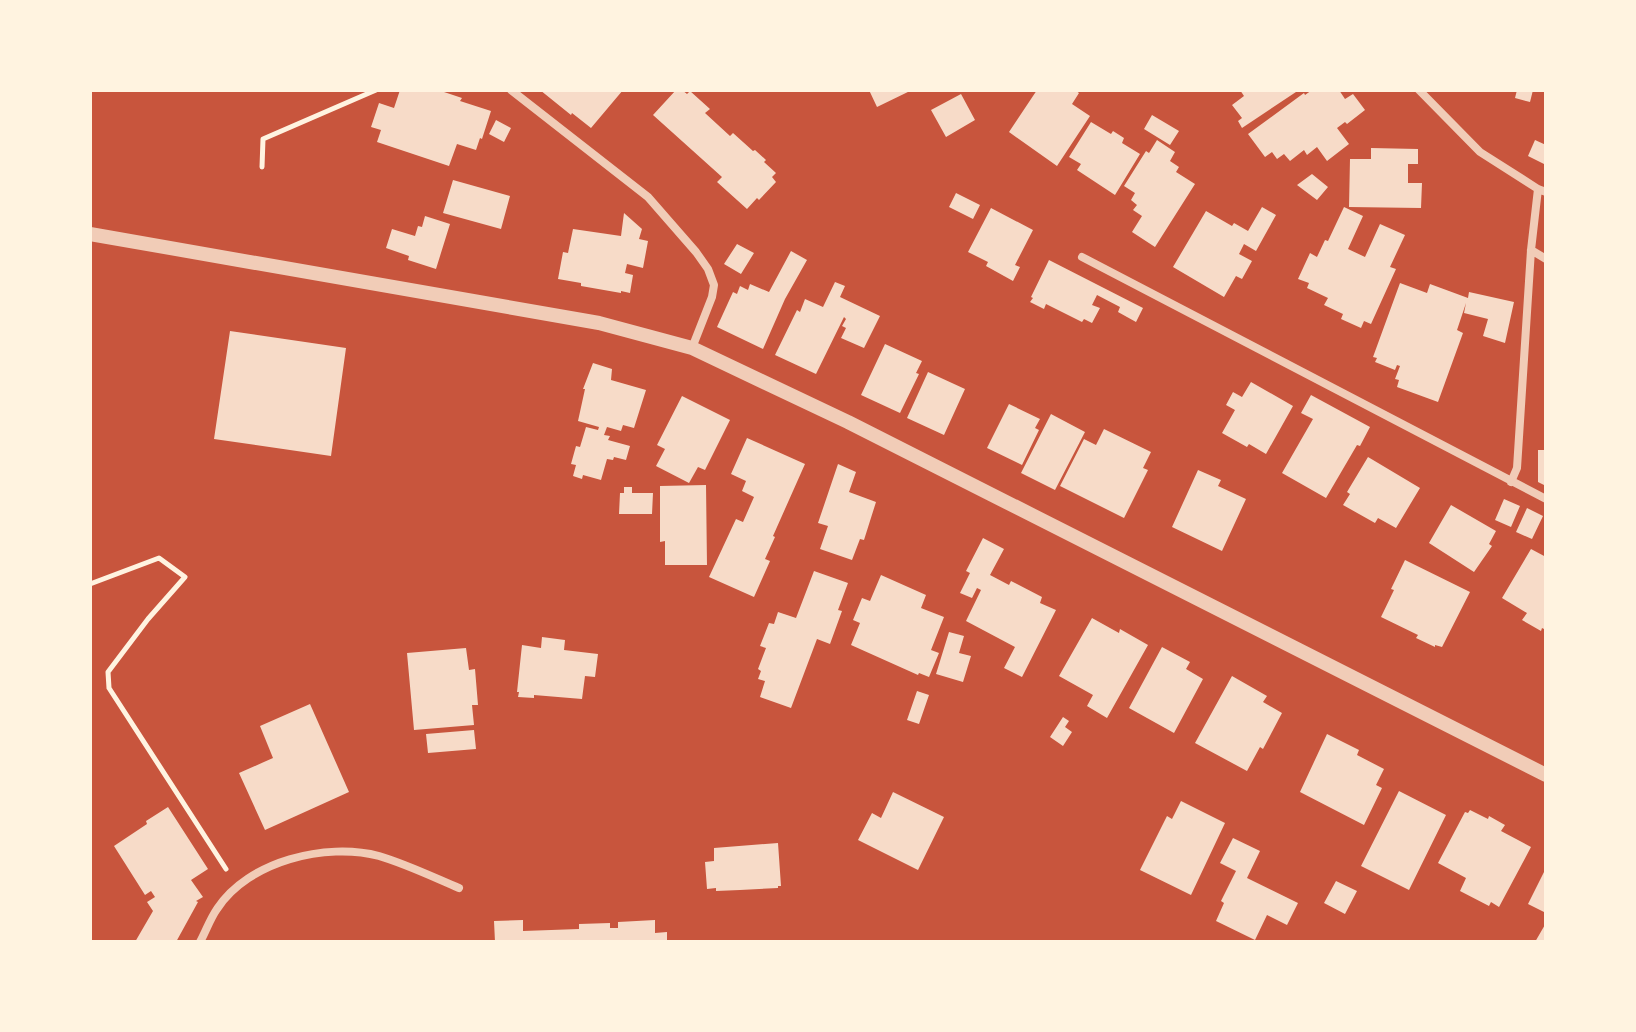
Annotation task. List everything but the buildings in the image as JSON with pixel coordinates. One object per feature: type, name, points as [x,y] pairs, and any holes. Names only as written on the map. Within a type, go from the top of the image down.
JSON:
[{"type":"street","points":[[511,90],[648,197],[708,269],[714,285],[712,297],[692,348]]},
{"type":"street","points":[[1419,90],[1480,152],[1542,191],[1531,250],[1517,468],[1511,482]]},
{"type":"street","points":[[90,234],[599,323],[692,348],[848,422],[1546,775]]},
{"type":"street","points":[[1531,250],[1546,259]]},
{"type":"street","points":[[1082,257],[1546,499]]},
{"type":"street","points":[[200,942],[217,908],[238,887],[257,873],[316,852],[347,851],[378,856],[459,888]]},
{"type":"path","points":[[262,167],[263,139],[376,90]]},
{"type":"path","points":[[90,584],[159,558],[185,577],[108,672],[109,688],[238,887]]}]
